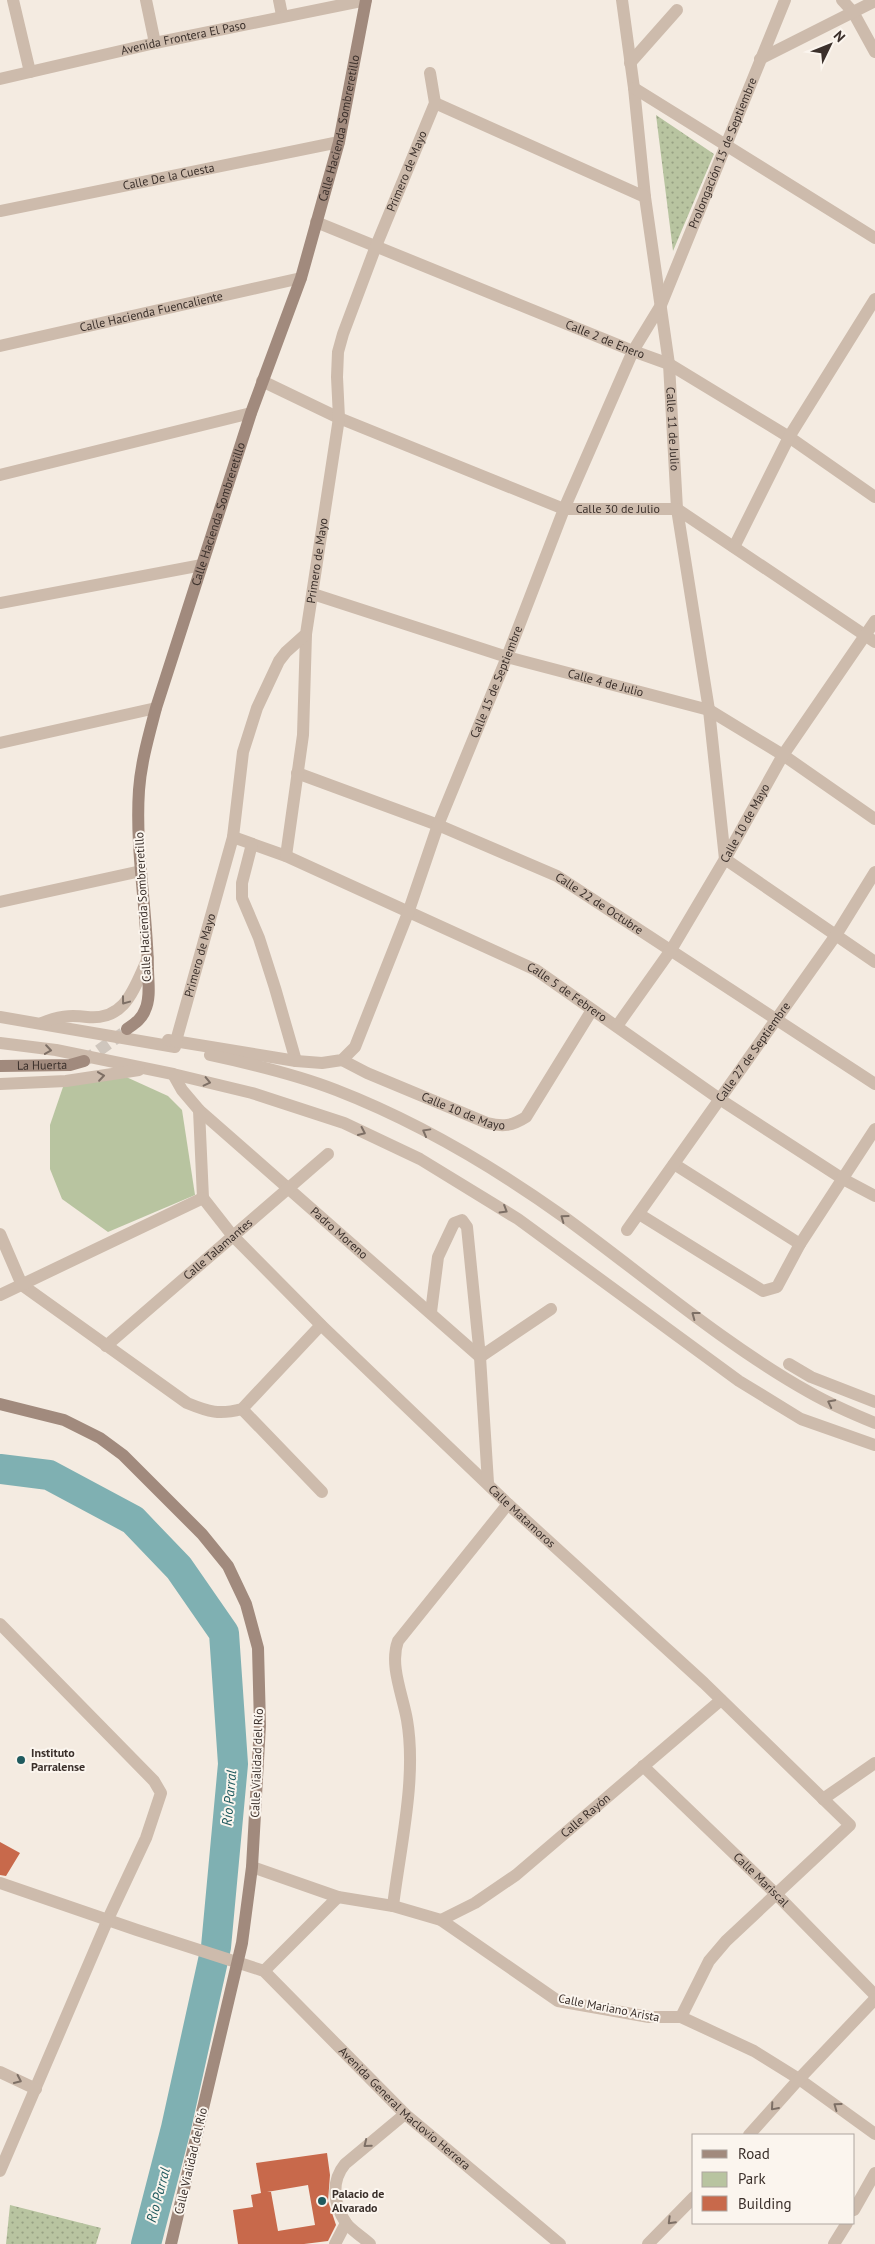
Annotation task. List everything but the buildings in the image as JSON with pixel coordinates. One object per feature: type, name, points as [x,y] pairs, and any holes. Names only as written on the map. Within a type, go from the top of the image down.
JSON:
[{"type":"street","points":[[13,0],[30,72]]},
{"type":"street","points":[[146,0],[155,43]]},
{"type":"street","points":[[279,0],[282,15]]},
{"type":"street","name":"Avenida Frontera El Paso","points":[[0,79],[282,15],[366,0]]},
{"type":"street","name":"Calle Hacienda Sombreretillo","points":[[127,1030],[139,1020],[145,1010],[148,997],[148,958],[139,790],[144,754],[156,708],[251,412],[301,278],[339,142],[366,0]]},
{"type":"street","name":"Calle 11 de Julio","points":[[622,0],[634,88],[645,197],[669,364],[677,510],[709,710],[725,859]]},
{"type":"street","name":"Prolongación 15 de Septiembre","points":[[660,305],[785,0]]},
{"type":"street","points":[[842,0],[853,12],[875,52]]},
{"type":"street","points":[[760,59],[875,1]]},
{"type":"street","points":[[630,62],[677,10]]},
{"type":"street","points":[[430,73],[435,103],[645,197]]},
{"type":"street","points":[[634,88],[875,238]]},
{"type":"street","name":"Primero de Mayo","points":[[296,1061],[172,1040],[233,837],[243,752],[257,708],[279,661],[306,634],[339,418],[338,352],[343,334],[376,246],[435,103]]},
{"type":"street","name":"Calle De la Cuesta","points":[[0,211],[339,142]]},
{"type":"street","name":"Calle 2 de Enero","points":[[316,222],[632,351],[669,364],[789,437],[875,496]]},
{"type":"street","name":"Calle Hacienda Fuencaliente","points":[[0,346],[301,278]]},
{"type":"street","name":"Calle 15 de Septiembre","points":[[342,1060],[355,1047],[362,1032],[408,913],[438,825],[507,657],[564,509],[632,351],[660,305]]},
{"type":"street","points":[[734,547],[789,437],[873,305]]},
{"type":"street","name":"Calle 30 de Julio","points":[[262,381],[339,418],[564,509],[677,510],[870,639]]},
{"type":"street","points":[[0,475],[251,412]]},
{"type":"street","points":[[0,603],[202,565]]},
{"type":"street","name":"Calle 4 de Julio","points":[[313,594],[507,657],[709,710],[783,755],[875,819]]},
{"type":"street","name":"Calle 10 de Mayo","points":[[618,1026],[671,950],[725,859],[783,755],[870,639],[875,621]]},
{"type":"street","points":[[286,856],[303,735],[306,634]]},
{"type":"street","points":[[0,743],[156,708]]},
{"type":"street","name":"Calle 22 de Octubre","points":[[298,773],[438,825],[557,876],[875,1084]]},
{"type":"street","name":"Calle 5 de Febrero","points":[[233,837],[286,856],[536,970],[618,1026],[720,1100],[843,1179],[875,1196]]},
{"type":"street","points":[[252,844],[242,883],[242,898],[259,938],[296,1061],[322,1063],[342,1060]]},
{"type":"street","points":[[725,859],[875,962]]},
{"type":"street","points":[[0,902],[142,871]]},
{"type":"street","name":"Calle 27 de Septiembre","points":[[627,1230],[836,935],[875,872]]},
{"type":"street","points":[[40,1024],[60,1016],[105,1017],[115,1013],[124,1005],[131,994],[148,958]]},
{"type":"street","name":"Calle 10 de Mayo","points":[[342,1060],[487,1122],[500,1126],[514,1125],[526,1117],[592,1010]]},
{"type":"street","points":[[0,1018],[180,1048],[262,1066],[336,1090],[410,1123],[489,1167],[563,1216],[775,1372],[810,1393],[875,1423]]},
{"type":"street","points":[[0,1043],[56,1050],[173,1074],[252,1093],[344,1123],[420,1159],[518,1219],[739,1380],[801,1419],[875,1446]]},
{"type":"street","name":"La Huerta","points":[[0,1066],[70,1065],[84,1061]]},
{"type":"street","points":[[0,1084],[66,1081],[148,1069]]},
{"type":"street","name":"Padro Moreno","points":[[173,1074],[182,1090],[199,1110],[480,1357]]},
{"type":"street","points":[[0,1295],[203,1198],[199,1110]]},
{"type":"street","points":[[639,1214],[763,1291],[776,1287],[800,1244],[875,1129]]},
{"type":"street","name":"Calle Talamantes","points":[[106,1346],[232,1235],[328,1154]]},
{"type":"street","points":[[674,1164],[800,1244]]},
{"type":"street","name":"Calle Matamoros","points":[[203,1198],[232,1235],[321,1326],[508,1504],[721,1700],[850,1825],[776,1894]]},
{"type":"street","points":[[431,1312],[438,1257],[454,1223],[462,1220],[467,1227],[480,1357],[488,1484]]},
{"type":"street","points":[[0,1234],[22,1284],[187,1403],[206,1411],[225,1413],[242,1409],[321,1326]]},
{"type":"street","points":[[480,1357],[550,1309]]},
{"type":"street","points":[[789,1364],[810,1376],[875,1402]]},
{"type":"street","name":"Calle Vialidad del Río","points":[[0,1404],[64,1420],[100,1438],[123,1455],[167,1496],[228,1566],[246,1604],[258,1648],[260,1725],[252,1867],[242,1943],[171,2244]]},
{"type":"street","points":[[242,1409],[322,1492]]},
{"type":"street","points":[[393,1906],[409,1786],[411,1751],[407,1720],[394,1656],[398,1641],[508,1504]]},
{"type":"street","points":[[0,1624],[159,1788],[161,1799],[146,1838],[108,1919],[0,2171]]},
{"type":"street","name":"Calle Rayón","points":[[440,1920],[475,1903],[516,1875],[721,1700]]},
{"type":"street","points":[[823,1799],[875,1763]]},
{"type":"street","name":"Calle Mariscal","points":[[643,1766],[776,1894],[875,1995]]},
{"type":"street","name":"Calle Mariano Arista","points":[[252,1867],[338,1897],[393,1906],[440,1920],[558,2001],[650,2017],[681,2017],[754,2051],[799,2079],[875,2134]]},
{"type":"street","points":[[0,1883],[259,1969],[338,1897]]},
{"type":"street","points":[[681,2017],[709,1961],[726,1941],[776,1894]]},
{"type":"street","name":"Avenida General Maclovio Herrera","points":[[259,1969],[405,2114],[560,2244]]},
{"type":"street","points":[[750,2134],[875,1999]]},
{"type":"street","points":[[0,2072],[36,2089]]},
{"type":"street","points":[[370,2244],[346,2223],[335,2190],[335,2181],[338,2172],[356,2153],[405,2114]]},
{"type":"street","points":[[855,2208],[875,2173]]},
{"type":"street","points":[[648,2244],[692,2199]]},
{"type":"street","points":[[335,2244],[346,2223]]},
{"type":"street","points":[[834,2244],[846,2224]]},
{"type":"green space","points":[[656,115],[714,154],[673,251]]},
{"type":"green space","points":[[113,1071],[168,1096],[182,1110],[195,1195],[108,1232],[62,1199],[50,1169],[50,1125],[64,1084]]},
{"type":"green space","points":[[10,2205],[101,2228],[96,2244],[6,2244]]},
{"type":"waterway","name":"Río Parral","points":[[0,1469],[49,1475],[133,1520],[179,1568],[224,1633],[233,1764],[216,1947],[176,2128],[146,2244]]},
{"type":"tunnel","points":[[84,1061],[123,1033]]},
{"type":"place","name":"Instituto Parralense","points":[[21,1760]]},
{"type":"place","name":"Palacio de Alvarado","points":[[322,2201]]}]
